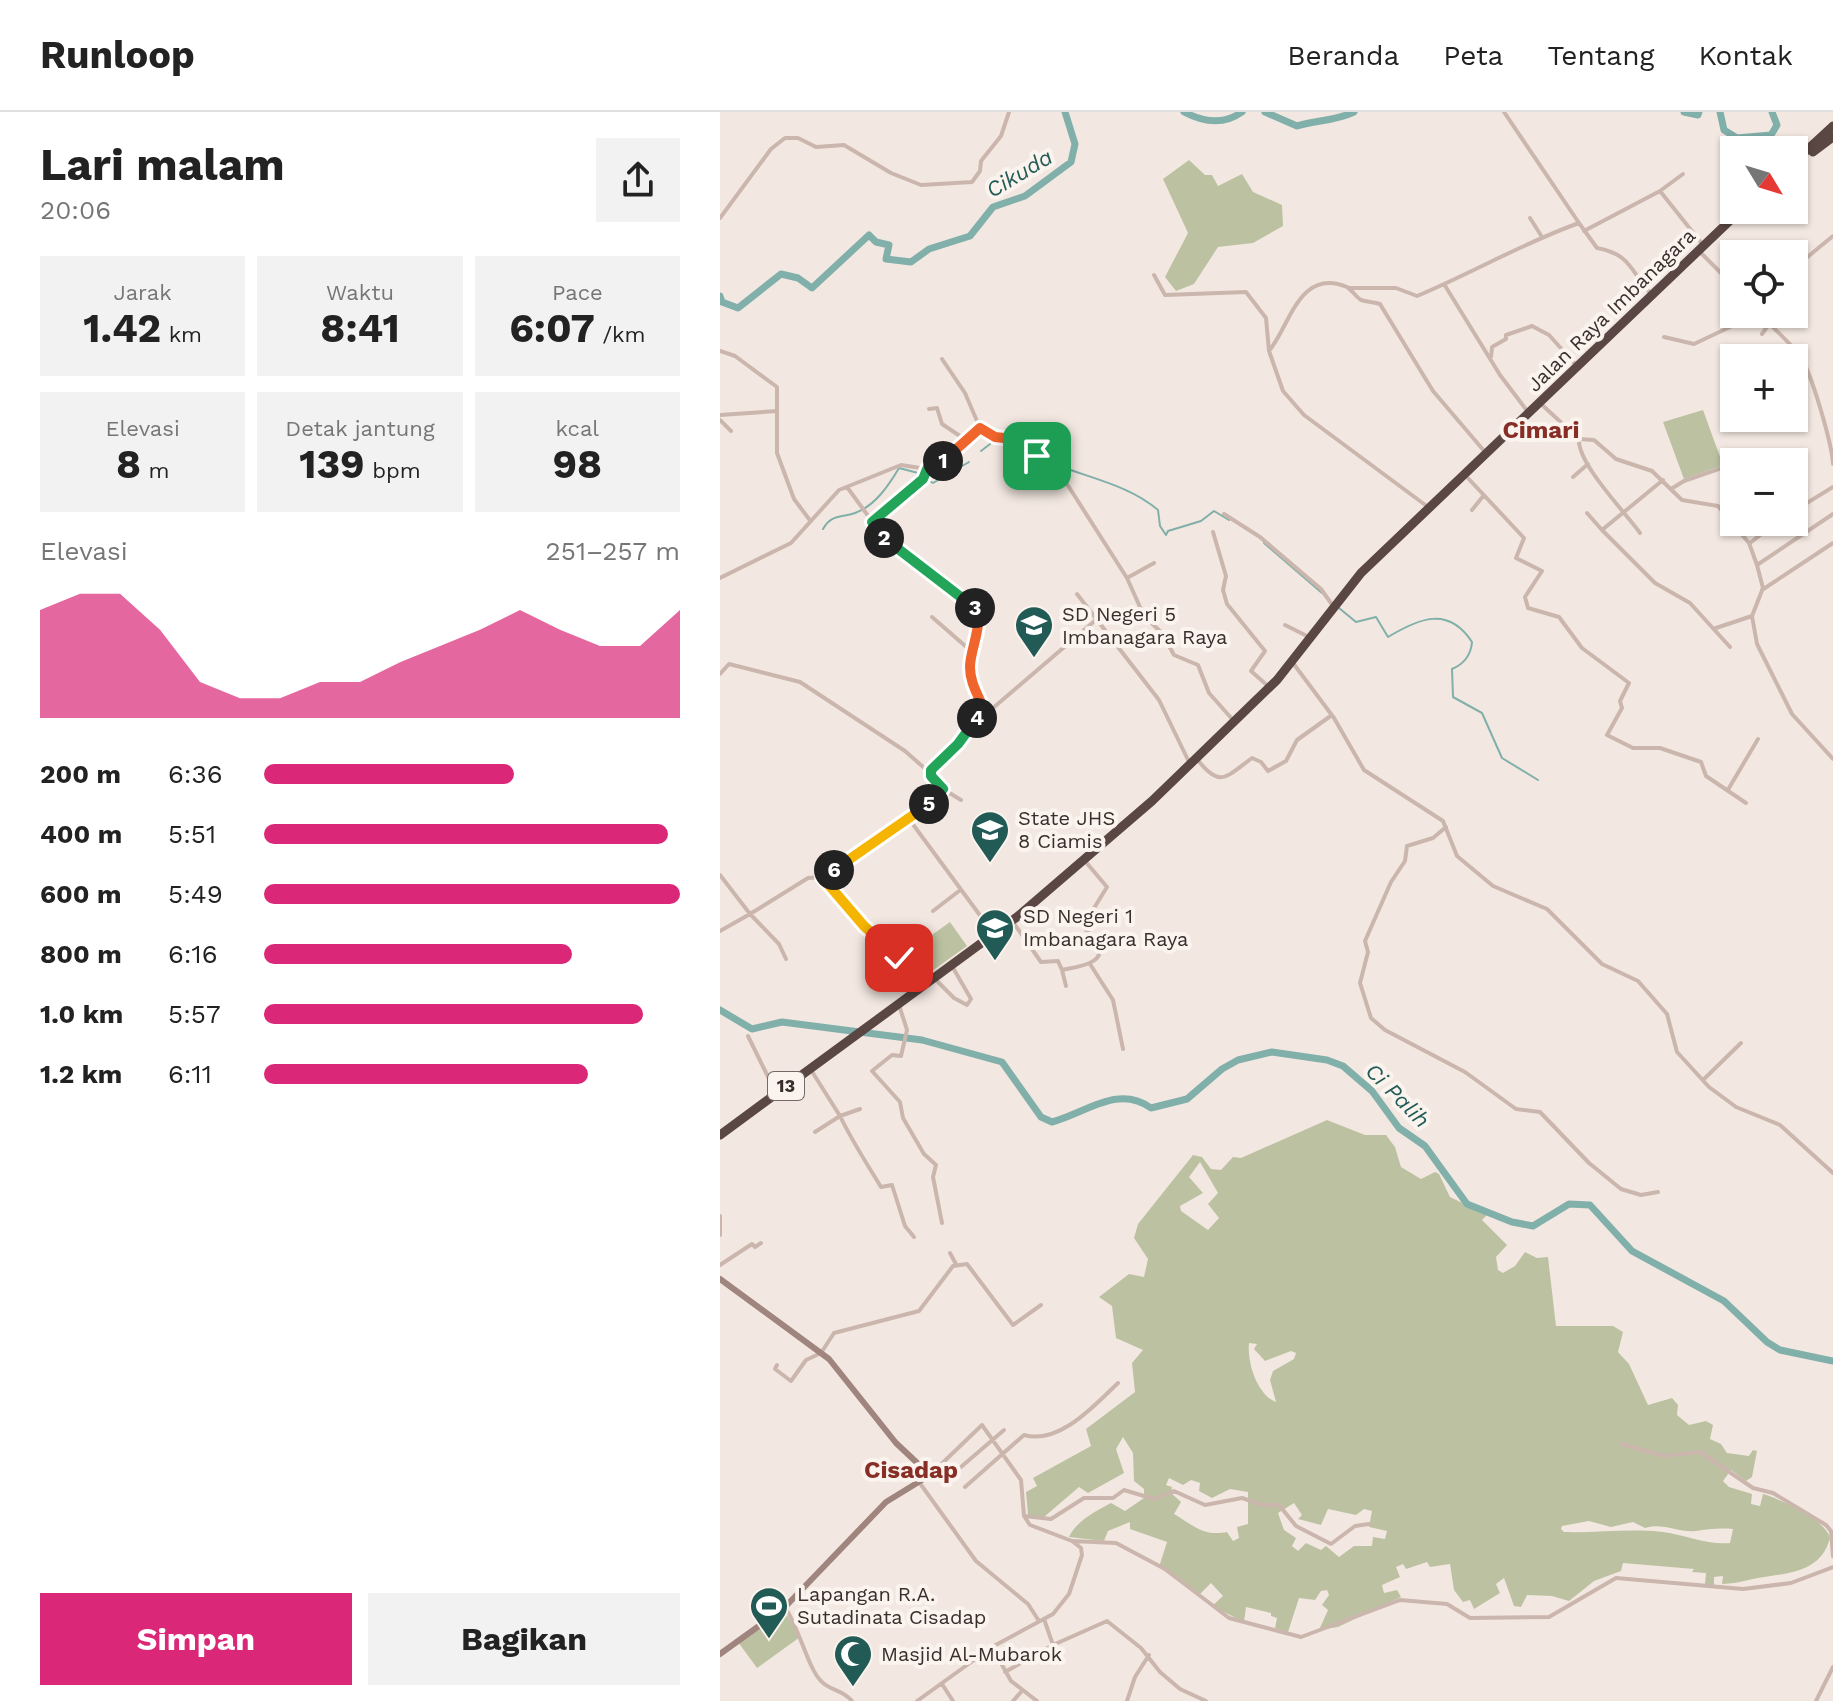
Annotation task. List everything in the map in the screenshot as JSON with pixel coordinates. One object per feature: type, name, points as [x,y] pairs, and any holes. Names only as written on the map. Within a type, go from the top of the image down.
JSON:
[{"type":"highway","points":[[1808,152],[1832,131]]},
{"type":"highway","name":"Jalan Raya Imbanagara","points":[[720,1135],[1011,921],[1085,861],[1235,722],[1293,663],[1334,604],[1726,224]]},
{"type":"street","points":[[1000,112],[1006,121]]},
{"type":"street","points":[[720,218],[771,149],[785,138],[798,138],[816,147],[844,145],[921,185],[958,185],[975,179],[981,161],[1001,136],[1009,112]]},
{"type":"street","points":[[1504,112],[1597,248],[1612,249],[1622,256],[1652,296]]},
{"type":"street","points":[[1584,231],[1660,191],[1683,174]]},
{"type":"street","points":[[1660,191],[1720,272]]},
{"type":"street","points":[[1530,218],[1542,237]]},
{"type":"street","points":[[1269,351],[1281,336],[1293,307],[1312,287],[1396,288],[1417,296],[1510,250],[1579,223]]},
{"type":"street","points":[[1808,257],[1833,236]]},
{"type":"street","points":[[1154,275],[1165,295],[1246,292],[1266,318],[1269,351],[1283,391],[1304,415],[1430,508]]},
{"type":"street","points":[[1444,284],[1508,388],[1529,414]]},
{"type":"street","points":[[1347,288],[1361,299],[1380,304],[1433,391],[1487,454]]},
{"type":"street","points":[[1491,357],[1492,347],[1506,339],[1506,335],[1532,326],[1549,335],[1578,367]]},
{"type":"street","points":[[1664,337],[1694,344],[1728,328]]},
{"type":"street","points":[[1762,334],[1766,328]]},
{"type":"street","points":[[1773,328],[1795,349],[1813,378],[1818,411],[1833,464]]},
{"type":"street","points":[[720,351],[735,356],[775,384],[775,437],[781,467],[799,509],[809,520]]},
{"type":"street","points":[[942,359],[965,393],[980,428],[995,437],[1013,439],[1055,466],[1127,578],[1141,612],[1162,633],[1172,653],[1198,665],[1209,693],[1235,722]]},
{"type":"street","points":[[1540,403],[1579,439],[1597,441],[1616,459],[1652,471],[1693,504],[1718,506],[1749,543],[1762,590],[1752,616],[1757,644],[1788,708],[1815,743],[1833,759]]},
{"type":"street","points":[[929,409],[937,409],[942,424],[966,440]]},
{"type":"street","points":[[720,418],[777,411]]},
{"type":"street","points":[[720,418],[731,431]]},
{"type":"street","points":[[872,522],[980,428]]},
{"type":"street","points":[[1579,439],[1578,447],[1588,464],[1640,533]]},
{"type":"street","points":[[1573,477],[1588,464]]},
{"type":"street","points":[[720,578],[791,543],[833,494],[846,486],[901,465],[925,474]]},
{"type":"street","points":[[1671,489],[1686,480],[1720,468]]},
{"type":"street","points":[[1465,474],[1524,538],[1516,558],[1543,573],[1525,597],[1528,608],[1559,617],[1582,648],[1629,683],[1620,701],[1622,708],[1607,735],[1633,748],[1660,748],[1699,761],[1706,776],[1746,803]]},
{"type":"street","points":[[1602,530],[1663,480]]},
{"type":"street","points":[[846,486],[891,544],[976,609],[978,619],[971,651],[970,676],[982,705],[958,744],[930,773]]},
{"type":"street","points":[[1808,502],[1833,487]]},
{"type":"street","points":[[1472,510],[1484,495]]},
{"type":"street","points":[[1587,513],[1655,583],[1686,599],[1716,628],[1730,647]]},
{"type":"street","points":[[1224,514],[1260,537],[1334,604]]},
{"type":"street","points":[[1757,565],[1833,514]]},
{"type":"street","points":[[1213,532],[1226,576],[1223,590],[1227,604],[1266,652],[1251,671],[1270,687]]},
{"type":"street","points":[[1749,543],[1758,536]]},
{"type":"street","points":[[1762,590],[1833,543]]},
{"type":"street","points":[[1127,578],[1154,563]]},
{"type":"street","points":[[1077,594],[1159,700],[1179,747],[1211,774],[1228,778],[1252,758],[1261,762],[1268,771],[1286,761],[1297,740],[1332,715]]},
{"type":"street","points":[[1716,628],[1752,616]]},
{"type":"street","points":[[932,617],[971,651]]},
{"type":"street","points":[[980,712],[993,708],[1097,619]]},
{"type":"street","points":[[1285,625],[1311,638]]},
{"type":"street","points":[[1293,663],[1332,715],[1364,770],[1447,826],[1457,856],[1493,886],[1547,909],[1602,964],[1632,977],[1644,987],[1667,1014],[1677,1052],[1703,1080],[1736,1107],[1780,1125],[1833,1173]]},
{"type":"street","points":[[720,674],[728,664],[800,682],[901,748],[943,789],[961,800]]},
{"type":"street","points":[[1728,788],[1758,739]]},
{"type":"street","points":[[720,931],[808,878],[822,877],[937,799],[943,789]]},
{"type":"street","points":[[909,819],[959,891],[993,933]]},
{"type":"street","points":[[1447,826],[1433,838],[1407,846],[1404,863],[1365,941],[1368,952],[1360,975],[1368,1014],[1385,1030],[1465,1072],[1516,1109],[1540,1112],[1589,1163],[1621,1189],[1641,1195],[1658,1192]]},
{"type":"street","points":[[1062,970],[1090,964],[1097,958],[1099,947],[1083,926],[1107,887],[1085,861]]},
{"type":"street","points":[[720,875],[750,914],[779,944],[786,959]]},
{"type":"street","points":[[822,877],[864,926],[897,955],[917,989]]},
{"type":"street","points":[[933,911],[959,891]]},
{"type":"street","points":[[1011,921],[1041,962],[1058,961],[1066,986]]},
{"type":"street","points":[[933,977],[964,1006],[967,1005],[971,999],[969,990],[951,964]]},
{"type":"street","points":[[1090,964],[1113,1000],[1123,1049]]},
{"type":"street","points":[[898,1003],[904,1037],[901,1056],[892,1055],[872,1071],[900,1102],[903,1118],[924,1154],[936,1165],[933,1177],[942,1223]]},
{"type":"street","points":[[748,1036],[776,1093]]},
{"type":"street","points":[[1703,1080],[1741,1043]]},
{"type":"street","points":[[810,1068],[853,1143],[860,1147],[875,1181],[881,1187],[892,1185],[905,1225],[914,1237]]},
{"type":"street","points":[[815,1132],[840,1116],[860,1109]]},
{"type":"street","points":[[720,1216],[720,1235]]},
{"type":"street","points":[[720,1265],[752,1244],[761,1243]]},
{"type":"street","points":[[950,1253],[957,1266]]},
{"type":"street","points":[[777,1365],[775,1369],[791,1381],[806,1360],[821,1353],[834,1333],[919,1311],[950,1275],[949,1270],[957,1266],[967,1264],[968,1270],[973,1270],[1013,1325],[1041,1305]]},
{"type":"street","points":[[720,1279],[821,1353],[858,1392],[896,1443],[930,1475]]},
{"type":"street","points":[[965,1487],[1024,1435],[1038,1439],[1057,1431],[1090,1409],[1118,1383]]},
{"type":"street","points":[[720,1654],[785,1607],[885,1503],[930,1475],[979,1425],[984,1426],[1021,1480],[1024,1516],[1034,1528],[1072,1541],[1126,1547],[1165,1569],[1229,1618],[1301,1637],[1400,1600],[1447,1604],[1470,1618],[1549,1617],[1616,1578],[1743,1589],[1791,1583],[1833,1567]]},
{"type":"street","points":[[954,1473],[1004,1430]]},
{"type":"street","points":[[1622,1444],[1664,1456],[1700,1452],[1753,1488],[1773,1493],[1826,1525],[1831,1531],[1833,1556]]},
{"type":"street","points":[[919,1482],[976,1561],[1028,1604],[1042,1620],[1053,1645]]},
{"type":"street","points":[[1024,1516],[1051,1519],[1084,1498],[1113,1498],[1124,1490],[1154,1499],[1174,1491],[1205,1505],[1242,1498],[1263,1505],[1279,1505],[1296,1526],[1331,1544],[1355,1526],[1369,1524]]},
{"type":"street","points":[[917,1701],[992,1647],[1058,1610],[1073,1584],[1082,1551],[1072,1541]]},
{"type":"street","points":[[785,1607],[800,1633],[820,1681],[842,1690],[852,1701]]},
{"type":"street","points":[[1005,1672],[1104,1620],[1149,1655],[1160,1672],[1180,1689],[1206,1701]]},
{"type":"street","points":[[992,1647],[1005,1672],[1021,1692],[1036,1701]]},
{"type":"street","points":[[1127,1701],[1135,1677],[1149,1655]]},
{"type":"street","points":[[1816,1701],[1833,1667]]},
{"type":"street","points":[[942,1684],[953,1701]]},
{"type":"street","points":[[1013,1701],[1021,1692]]},
{"type":"green space","points":[[1189,160],[1205,175],[1212,175],[1218,186],[1242,174],[1253,192],[1282,205],[1283,226],[1253,243],[1218,247],[1194,284],[1176,291],[1165,277],[1188,233],[1163,179]]},
{"type":"green space","points":[[1703,410],[1720,457],[1720,466],[1684,479],[1663,422]]},
{"type":"green space","points":[[950,922],[967,946],[925,976],[908,952]]},
{"type":"green space","points":[[1327,1120],[1365,1135],[1386,1135],[1395,1147],[1401,1167],[1421,1179],[1435,1172],[1439,1174],[1450,1197],[1487,1215],[1482,1220],[1507,1245],[1496,1257],[1498,1270],[1503,1273],[1515,1266],[1525,1252],[1537,1258],[1548,1257],[1556,1326],[1613,1326],[1623,1332],[1618,1352],[1629,1364],[1648,1405],[1672,1398],[1678,1405],[1677,1415],[1689,1425],[1706,1421],[1713,1425],[1710,1439],[1721,1444],[1727,1453],[1749,1456],[1753,1450],[1757,1451],[1752,1477],[1746,1481],[1731,1470],[1723,1481],[1729,1487],[1752,1494],[1751,1504],[1760,1506],[1763,1494],[1812,1517],[1830,1538],[1826,1550],[1811,1565],[1802,1569],[1727,1584],[1722,1584],[1723,1576],[1714,1577],[1714,1586],[1705,1584],[1706,1573],[1692,1572],[1694,1569],[1623,1563],[1621,1571],[1594,1581],[1569,1601],[1552,1596],[1527,1595],[1521,1607],[1514,1606],[1504,1578],[1496,1584],[1500,1593],[1474,1609],[1470,1600],[1463,1602],[1454,1590],[1450,1564],[1430,1567],[1427,1562],[1406,1569],[1403,1564],[1396,1567],[1400,1577],[1382,1585],[1384,1593],[1397,1590],[1401,1597],[1338,1627],[1319,1630],[1328,1610],[1322,1605],[1329,1595],[1327,1590],[1321,1591],[1315,1600],[1299,1598],[1288,1632],[1275,1628],[1277,1618],[1271,1613],[1246,1607],[1244,1622],[1212,1606],[1223,1596],[1211,1583],[1198,1596],[1159,1567],[1167,1542],[1130,1529],[1130,1522],[1108,1531],[1104,1541],[1069,1537],[1081,1521],[1111,1503],[1125,1511],[1144,1498],[1144,1489],[1134,1481],[1133,1453],[1123,1437],[1116,1449],[1124,1473],[1088,1493],[1079,1487],[1044,1517],[1028,1515],[1026,1492],[1037,1486],[1033,1478],[1091,1446],[1086,1429],[1135,1392],[1132,1363],[1143,1350],[1116,1338],[1112,1306],[1099,1297],[1129,1274],[1144,1277],[1148,1259],[1134,1238],[1138,1224],[1193,1155],[1202,1157],[1211,1169],[1221,1170],[1233,1157],[1241,1158]],"holes":[[[1200,1162],[1218,1193],[1208,1204],[1219,1218],[1208,1230],[1181,1211],[1180,1206],[1203,1193],[1189,1177]],[[1249,1343],[1257,1344],[1254,1349],[1265,1361],[1291,1351],[1296,1353],[1294,1359],[1273,1371],[1270,1380],[1276,1402],[1259,1385]],[[1169,1478],[1183,1485],[1191,1480],[1200,1483],[1199,1491],[1212,1498],[1230,1489],[1248,1492],[1248,1524],[1237,1527],[1239,1538],[1233,1541],[1227,1532],[1211,1533],[1198,1529],[1174,1514],[1181,1502],[1171,1493],[1172,1487],[1166,1485]],[[1294,1503],[1302,1515],[1298,1519],[1321,1525],[1328,1509],[1356,1515],[1364,1509],[1372,1511],[1369,1527],[1387,1531],[1385,1539],[1373,1537],[1372,1546],[1354,1546],[1339,1557],[1326,1546],[1321,1550],[1306,1543],[1298,1551],[1292,1546],[1296,1538],[1284,1530],[1278,1513]],[[1589,1521],[1611,1527],[1633,1522],[1645,1528],[1658,1526],[1690,1531],[1733,1529],[1730,1543],[1651,1531],[1564,1532],[1562,1526]]]},
{"type":"green space","name":"Lapangan R.A. Sutadinata Cisadap","points":[[784,1610],[800,1637],[757,1668],[738,1642]]},
{"type":"waterway","name":"Cikuda","points":[[720,296],[722,302],[738,308],[781,274],[798,278],[812,288],[869,235],[876,242],[889,245],[886,259],[911,262],[929,249],[970,236],[993,207],[1025,196],[1071,162],[1075,144],[1065,112]]},
{"type":"waterway","name":"Cikuda","points":[[1184,112],[1213,121],[1228,119],[1242,112]]},
{"type":"waterway","name":"Cikuda","points":[[1265,112],[1297,126],[1354,112]]},
{"type":"waterway","name":"Cikuda","points":[[1684,112],[1698,115],[1699,112]]},
{"type":"waterway","name":"Cikuda","points":[[1720,112],[1724,130],[1737,138],[1771,135],[1777,125],[1772,112]]},
{"type":"waterway","points":[[981,451],[994,441],[1005,440]]},
{"type":"waterway","points":[[1015,442],[1050,462],[1142,498],[1158,510],[1160,526],[1166,535],[1168,531],[1201,521],[1214,511],[1229,520]]},
{"type":"waterway","points":[[926,479],[933,483],[969,462]]},
{"type":"waterway","points":[[823,529],[833,519],[869,505],[886,488],[899,468],[922,474]]},
{"type":"waterway","points":[[1264,543],[1322,593]]},
{"type":"waterway","points":[[1339,608],[1356,622],[1376,617],[1388,637],[1410,625],[1432,619],[1443,619],[1463,630],[1472,642],[1466,658],[1452,669],[1453,697],[1482,713],[1502,758],[1538,780]]},
{"type":"waterway","name":"Ci Palih","points":[[720,1010],[752,1029],[782,1022],[922,1040],[1002,1062],[1041,1117],[1052,1122],[1114,1100],[1139,1101],[1151,1108],[1187,1099],[1222,1069],[1238,1060],[1272,1052],[1327,1060],[1343,1066],[1372,1091],[1399,1128],[1425,1146],[1467,1204],[1512,1222],[1533,1226],[1569,1204],[1590,1205],[1632,1251],[1724,1301],[1767,1342],[1780,1350],[1833,1361]]},
{"type":"place","name":"SD Negeri 5 Imbanagara Raya","points":[[1034,659]]},
{"type":"place","name":"State JHS 8 Ciamis","points":[[990,864]]},
{"type":"place","name":"SD Negeri 1 Imbanagara Raya","points":[[995,962]]},
{"type":"place","name":"Lapangan R.A. Sutadinata Cisadap","points":[[769,1640]]},
{"type":"place","name":"Masjid Al-Mubarok","points":[[853,1688]]},
{"type":"district","name":"Cimari","points":[[1541,430]]},
{"type":"district","name":"Cisadap","points":[[911,1470]]},
{"type":"route","points":[[899,958],[864,926],[822,877],[874,845],[942,793],[943,789],[931,776],[931,770],[958,744],[979,715],[982,705],[970,676],[978,612],[885,539],[872,522],[923,479],[927,469],[951,455],[980,428],[995,437],[1013,439],[1037,456]]}]
